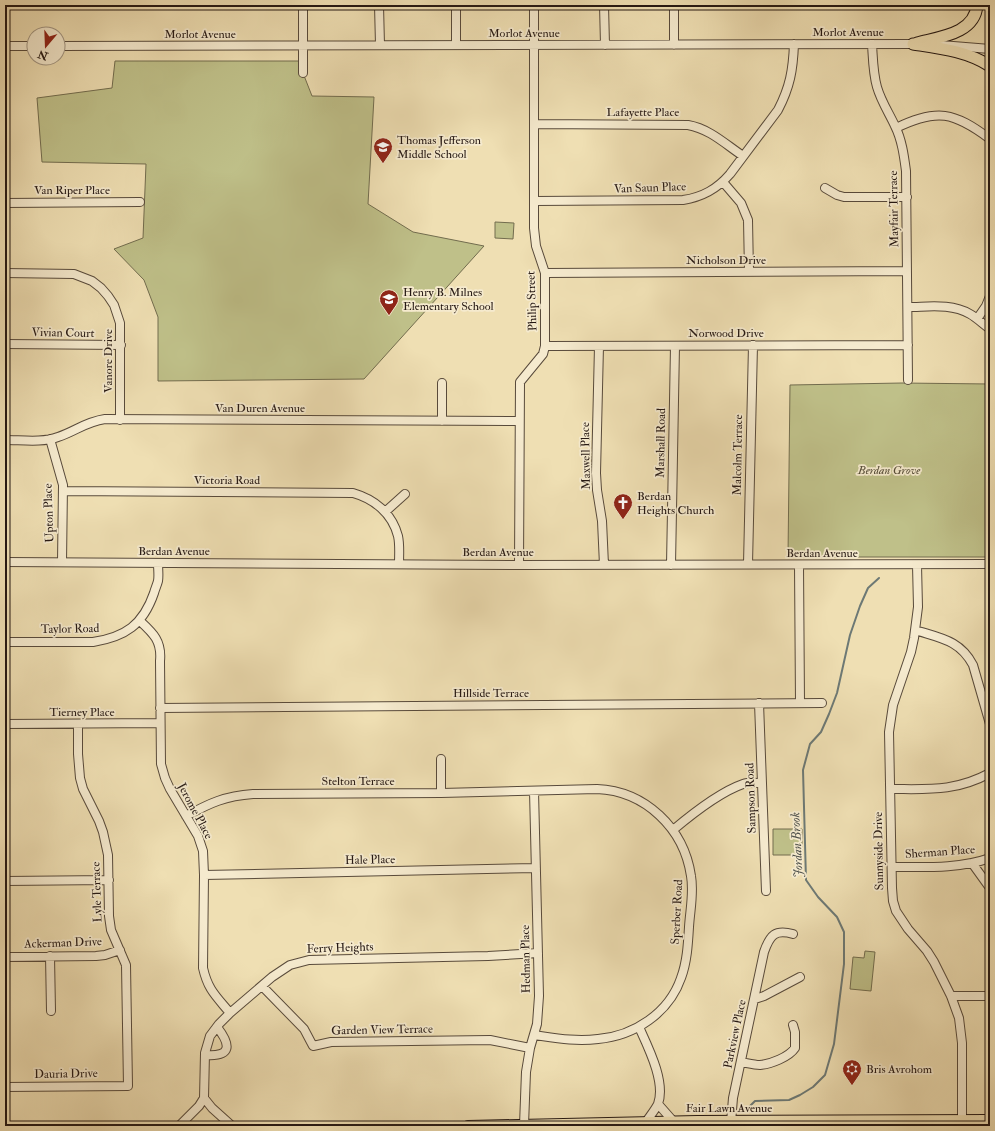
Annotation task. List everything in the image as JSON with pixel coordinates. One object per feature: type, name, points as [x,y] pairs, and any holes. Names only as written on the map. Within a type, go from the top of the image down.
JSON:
[{"type":"highway","points":[[913,44],[963,28],[972,20],[977,5]]},
{"type":"highway","points":[[913,44],[959,52],[978,59],[990,66]]},
{"type":"main road","name":"Fair Lawn Avenue","points":[[468,1126],[646,1122],[659,1124],[673,1121],[880,1123],[990,1120]]},
{"type":"street","points":[[303,5],[303,73]]},
{"type":"street","points":[[379,5],[380,46]]},
{"type":"street","points":[[456,5],[456,45]]},
{"type":"street","name":"Philip Street","points":[[519,565],[520,382],[543,354],[545,346],[545,273],[535,237],[534,5]]},
{"type":"street","points":[[604,5],[605,45]]},
{"type":"street","points":[[674,5],[674,45]]},
{"type":"street","name":"Van Saun Place","points":[[534,201],[683,200],[704,195],[723,182],[784,100],[791,79],[794,44]]},
{"type":"street","name":"Mayfair Terrace","points":[[872,44],[874,73],[877,88],[886,111],[896,128],[904,156],[907,197],[908,380]]},
{"type":"street","name":"Morlot Avenue","points":[[66,46],[913,44],[990,49]]},
{"type":"street","points":[[5,46],[26,46]]},
{"type":"street","points":[[896,128],[913,120],[924,117],[943,116],[963,121],[990,139]]},
{"type":"street","name":"Lafayette Place","points":[[534,124],[688,124],[708,131],[743,156]]},
{"type":"street","points":[[723,182],[741,203],[748,220],[749,272]]},
{"type":"street","points":[[825,188],[844,197],[907,197]]},
{"type":"street","name":"Van Riper Place","points":[[5,202],[140,202]]},
{"type":"street","name":"Nicholson Drive","points":[[545,273],[907,271]]},
{"type":"street","name":"Vanore Drive","points":[[5,273],[74,274],[92,281],[105,292],[114,305],[120,323],[120,420]]},
{"type":"street","points":[[977,319],[986,306],[990,296]]},
{"type":"street","points":[[908,307],[951,307],[969,313],[990,329]]},
{"type":"street","name":"Vivian Court","points":[[5,344],[121,345]]},
{"type":"street","name":"Norwood Drive","points":[[545,346],[908,344]]},
{"type":"street","name":"Malcolm Terrace","points":[[748,564],[753,345]]},
{"type":"street","name":"Maxwell Place","points":[[599,346],[596,473],[602,521],[604,565]]},
{"type":"street","name":"Marshall Road","points":[[671,564],[675,346]]},
{"type":"street","points":[[442,383],[442,421]]},
{"type":"street","name":"Van Duren Avenue","points":[[5,440],[50,439],[67,434],[86,423],[96,420],[519,422]]},
{"type":"street","name":"Upton Place","points":[[50,439],[63,491],[62,562]]},
{"type":"street","name":"Victoria Road","points":[[63,491],[343,492],[362,496],[377,505],[391,519],[398,537],[399,564]]},
{"type":"street","points":[[385,512],[405,494]]},
{"type":"street","name":"Berdan Avenue","points":[[5,562],[519,565],[990,564]]},
{"type":"street","name":"Taylor Road","points":[[5,642],[93,642],[119,636],[140,621],[151,602],[158,581],[158,563]]},
{"type":"street","points":[[799,564],[800,703]]},
{"type":"street","name":"Sunnyside Drive","points":[[918,565],[918,607],[915,630],[911,652],[893,705],[889,732],[893,901],[896,911],[908,929],[931,956],[951,996],[959,1018],[962,1030],[962,1120]]},
{"type":"street","name":"Jerome Place","points":[[140,621],[153,633],[161,653],[161,764],[165,778],[198,836],[203,851],[203,968],[206,982],[230,1013]]},
{"type":"street","points":[[915,630],[950,641],[969,657],[973,665],[990,724]]},
{"type":"street","name":"Hillside Terrace","points":[[160,708],[822,702]]},
{"type":"street","name":"Sampson Road","points":[[759,703],[766,891]]},
{"type":"street","name":"Tierney Place","points":[[5,724],[160,724]]},
{"type":"street","name":"Lyle Terrace","points":[[78,724],[80,778],[104,832],[108,855],[109,924],[113,937],[126,965],[128,1086]]},
{"type":"street","points":[[441,759],[441,793]]},
{"type":"street","points":[[890,789],[936,790],[978,780],[990,773]]},
{"type":"street","points":[[673,830],[700,808],[733,789],[748,783],[762,783]]},
{"type":"street","name":"Sperber Road","points":[[534,791],[608,789],[622,793],[646,804],[665,820],[673,830],[686,854],[692,877],[685,966],[676,990],[669,1001],[639,1028],[624,1033],[599,1039],[572,1040],[534,1035]]},
{"type":"street","name":"Stelton Terrace","points":[[186,816],[220,799],[236,795],[534,791]]},
{"type":"street","name":"Hedman Place","points":[[524,1125],[526,1072],[538,1012],[539,996],[534,791]]},
{"type":"street","name":"Sherman Place","points":[[892,867],[928,868],[972,863],[990,858]]},
{"type":"street","points":[[972,863],[990,888]]},
{"type":"street","name":"Hale Place","points":[[204,875],[536,868]]},
{"type":"street","points":[[5,880],[109,880]]},
{"type":"street","name":"Parkview Place","points":[[731,1122],[733,1098],[764,952],[770,939],[777,932],[793,934]]},
{"type":"street","name":"Ackerman Drive","points":[[5,957],[96,956],[105,955],[120,950]]},
{"type":"street","name":"Ferry Heights","points":[[204,1098],[205,1056],[210,1036],[230,1013],[272,977],[290,965],[309,960],[488,956],[538,953]]},
{"type":"street","points":[[50,956],[51,1011]]},
{"type":"street","points":[[755,999],[764,996],[800,977]]},
{"type":"street","name":"Garden View Terrace","points":[[262,986],[304,1029],[313,1046],[331,1042],[490,1040],[530,1048]]},
{"type":"street","points":[[951,996],[990,996]]},
{"type":"street","points":[[741,1062],[760,1065],[789,1054],[795,1048],[795,1032],[793,1025]]},
{"type":"street","points":[[205,1056],[217,1056],[223,1054],[226,1048],[227,1043],[225,1037],[217,1027]]},
{"type":"street","points":[[639,1028],[651,1052],[659,1081],[658,1104],[646,1122]]},
{"type":"street","name":"Dauria Drive","points":[[5,1087],[128,1086]]},
{"type":"street","points":[[179,1126],[195,1110],[204,1098],[212,1108],[232,1126]]},
{"type":"street","points":[[658,1104],[673,1121]]},
{"type":"green space","points":[[115,61],[303,61],[303,73],[312,96],[374,97],[368,204],[413,232],[484,246],[364,379],[158,381],[158,317],[144,280],[114,249],[143,238],[146,164],[42,162],[37,98],[112,88]]},
{"type":"green space","points":[[495,222],[514,223],[513,239],[495,238]]},
{"type":"green space","name":"Berdan Grove","points":[[902,383],[990,384],[990,557],[788,557],[790,385]]},
{"type":"green space","points":[[773,829],[802,829],[802,855],[773,855]]},
{"type":"green space","points":[[865,951],[875,952],[871,991],[850,989],[853,957],[864,958]]},
{"type":"waterway","name":"Jordan Brook","points":[[748,1108],[755,1101],[789,1100],[813,1087],[825,1075],[834,1044],[844,964],[844,932],[837,917],[818,897],[806,880],[803,770],[810,744],[821,732],[837,693],[850,635],[860,606],[868,588],[879,578]]},
{"type":"place","name":"Thomas Jefferson Middle School","points":[[383,164]]},
{"type":"place","name":"Henry B. Milnes Elementary School","points":[[389,316]]},
{"type":"place","name":"Berdan Heights Church","points":[[623,520]]},
{"type":"place","name":"Bris Avrohom","points":[[852,1086]]}]
